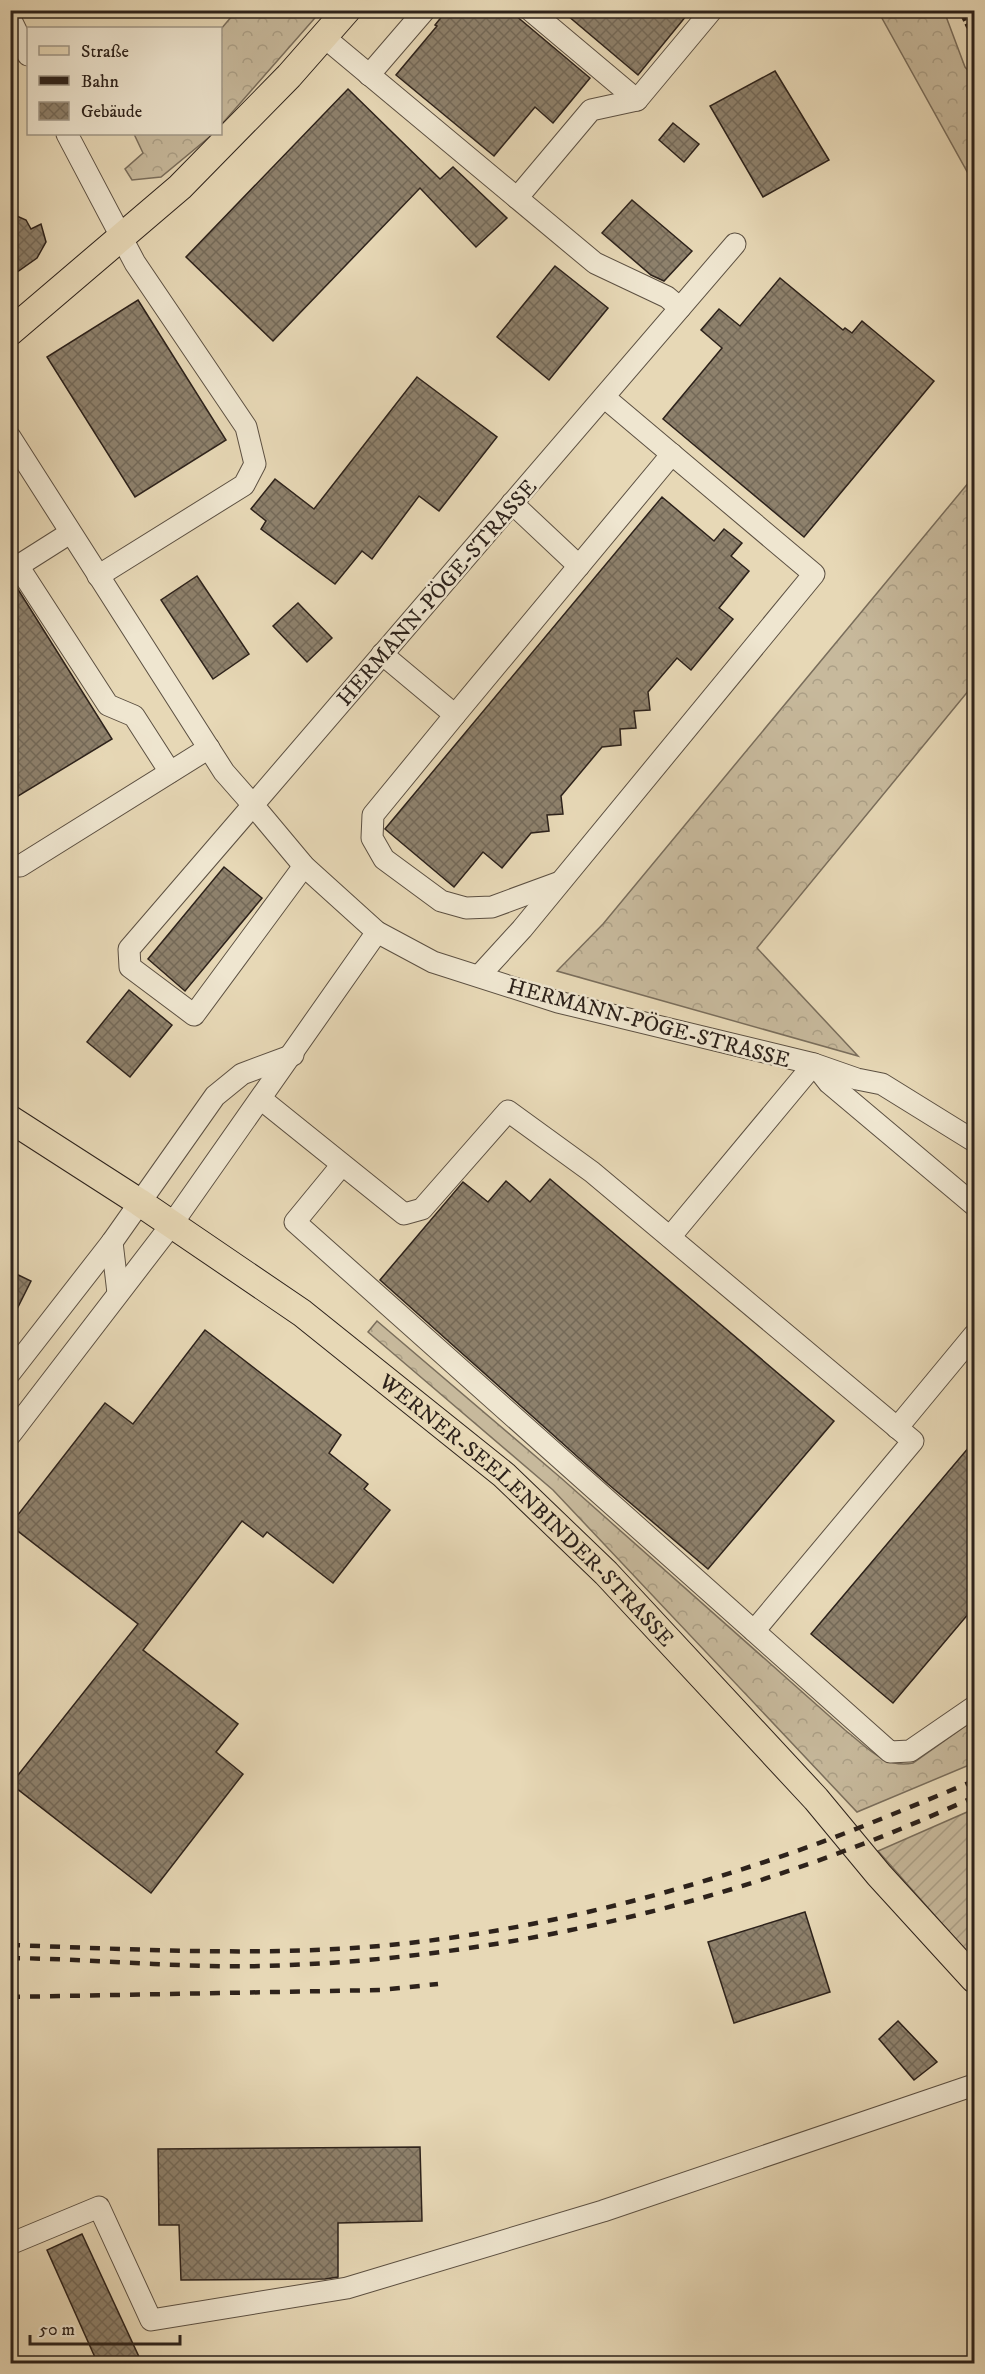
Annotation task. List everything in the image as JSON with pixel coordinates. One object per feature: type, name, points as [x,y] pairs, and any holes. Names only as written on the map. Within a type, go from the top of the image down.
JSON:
[{"type":"main road","points":[[10,332],[121,240],[180,187],[289,76],[347,10]]},
{"type":"main road","name":"WERNER-SEELENBINDER-STRASSE","points":[[10,1119],[140,1202],[302,1313],[504,1474],[606,1573],[816,1799],[879,1875],[975,1978]]},
{"type":"street","points":[[369,75],[425,10]]},
{"type":"street","points":[[530,10],[637,100]]},
{"type":"street","points":[[517,198],[591,110],[637,100],[712,10]]},
{"type":"street","points":[[10,18],[27,53]]},
{"type":"street","points":[[324,37],[595,263],[667,297],[680,308]]},
{"type":"street","points":[[68,135],[121,240],[246,427],[255,464],[244,485],[98,576]]},
{"type":"street","name":"HERMANN-PÖGE-STRASSE","points":[[735,244],[253,805],[304,866],[377,932],[433,962],[558,1002],[814,1064],[857,1079],[882,1084],[975,1141]]},
{"type":"street","points":[[479,976],[555,889],[814,574],[604,396]]},
{"type":"street","points":[[10,437],[224,772],[253,805],[129,950],[130,967],[194,1015],[304,866]]},
{"type":"street","points":[[555,889],[492,907],[466,908],[441,901],[384,859],[372,838],[373,815],[672,454]]},
{"type":"street","points":[[512,503],[579,566]]},
{"type":"street","points":[[70,533],[14,568],[108,705],[134,716],[170,772]]},
{"type":"street","points":[[382,654],[455,715]]},
{"type":"street","points":[[20,866],[209,748]]},
{"type":"street","points":[[10,1435],[172,1224],[293,1055],[377,932]]},
{"type":"street","points":[[10,1373],[112,1242],[215,1096],[242,1074],[293,1055]]},
{"type":"street","points":[[670,1238],[814,1064],[829,1083],[975,1204]]},
{"type":"street","points":[[261,1099],[341,1166],[404,1214],[422,1209],[508,1112],[592,1172],[913,1441],[754,1631]]},
{"type":"street","points":[[341,1166],[295,1222],[890,1752],[910,1751],[975,1707]]},
{"type":"street","points":[[112,1242],[118,1293]]},
{"type":"street","points":[[897,1428],[975,1335]]},
{"type":"street","points":[[10,2244],[99,2207],[151,2320],[346,2288],[613,2208],[975,2085]]},
{"type":"path","points":[[960,10],[975,40]]},
{"type":"green space","points":[[237,10],[321,11],[222,124],[222,28]]},
{"type":"green space","points":[[878,11],[944,11],[965,67],[974,77],[974,184]]},
{"type":"green space","points":[[134,135],[212,135],[161,177],[132,180],[125,169],[143,153]]},
{"type":"green space","points":[[974,476],[974,684],[757,948],[858,1056],[557,971],[603,924]]},
{"type":"green space","points":[[377,1321],[561,1478],[876,1755],[893,1763],[913,1763],[974,1720],[974,1763],[857,1812],[553,1490],[368,1332]]},
{"type":"green space","points":[[974,1809],[974,1960],[878,1851]]},
{"type":"building","points":[[447,10],[509,10],[590,78],[553,123],[535,107],[494,156],[396,75],[437,26],[435,25]]},
{"type":"building","points":[[561,10],[691,10],[638,75]]},
{"type":"building","points":[[775,71],[829,160],[763,197],[710,106]]},
{"type":"building","points":[[348,89],[440,179],[453,167],[507,218],[476,247],[420,188],[273,341],[186,257]]},
{"type":"building","points":[[673,123],[699,144],[684,162],[659,140]]},
{"type":"building","points":[[632,200],[692,251],[664,281],[651,275],[602,233]]},
{"type":"building","points":[[10,213],[26,220],[31,229],[41,224],[46,242],[37,258],[10,277]]},
{"type":"building","points":[[555,266],[608,308],[549,380],[497,337]]},
{"type":"building","points":[[780,278],[843,330],[845,328],[852,333],[862,321],[934,381],[804,537],[663,419],[722,348],[701,330],[719,309],[740,326]]},
{"type":"building","points":[[138,300],[226,440],[135,497],[47,357]]},
{"type":"building","points":[[417,377],[497,437],[439,511],[419,496],[372,559],[362,551],[335,584],[261,529],[266,521],[251,509],[275,479],[314,509]]},
{"type":"building","points":[[662,497],[714,541],[724,529],[742,543],[731,556],[749,571],[719,608],[733,619],[691,670],[677,658],[648,692],[650,710],[634,711],[636,728],[620,729],[621,745],[602,747],[561,796],[563,814],[547,815],[549,831],[531,833],[502,868],[483,852],[454,887],[385,829]]},
{"type":"building","points":[[197,576],[249,654],[213,679],[161,600]]},
{"type":"building","points":[[14,583],[112,739],[10,801],[10,584]]},
{"type":"building","points":[[298,603],[332,638],[307,662],[273,626]]},
{"type":"building","points":[[224,867],[262,898],[185,991],[148,959]]},
{"type":"building","points":[[129,990],[172,1025],[130,1077],[87,1042]]},
{"type":"building","points":[[550,1179],[834,1421],[708,1569],[608,1484],[380,1280],[463,1182],[488,1202],[506,1181],[530,1202]]},
{"type":"building","points":[[10,1271],[31,1281],[10,1323]]},
{"type":"building","points":[[205,1330],[341,1435],[329,1453],[368,1484],[364,1489],[390,1510],[333,1583],[267,1532],[263,1537],[242,1521],[143,1650],[238,1724],[216,1752],[243,1774],[151,1893],[11,1784],[138,1624],[10,1525],[105,1403],[133,1424]]},
{"type":"building","points":[[975,1440],[975,1606],[893,1703],[811,1634]]},
{"type":"building","points":[[805,1912],[830,1992],[734,2023],[708,1942]]},
{"type":"building","points":[[898,2021],[937,2062],[914,2080],[879,2039]]},
{"type":"building","points":[[420,2147],[422,2221],[338,2223],[338,2277],[181,2280],[179,2225],[159,2225],[158,2149]]},
{"type":"building","points":[[82,2234],[140,2359],[129,2364],[98,2364],[47,2250]]},
{"type":"railway","points":[[10,1945],[189,1951],[323,1950],[424,1941],[480,1933],[591,1911],[701,1882],[829,1839],[974,1781]]},
{"type":"railway","points":[[10,1958],[200,1966],[264,1966],[356,1961],[447,1951],[538,1937],[627,1918],[716,1894],[803,1866],[889,1834],[974,1797]]},
{"type":"railway","points":[[10,1997],[380,1990],[438,1984]]}]
